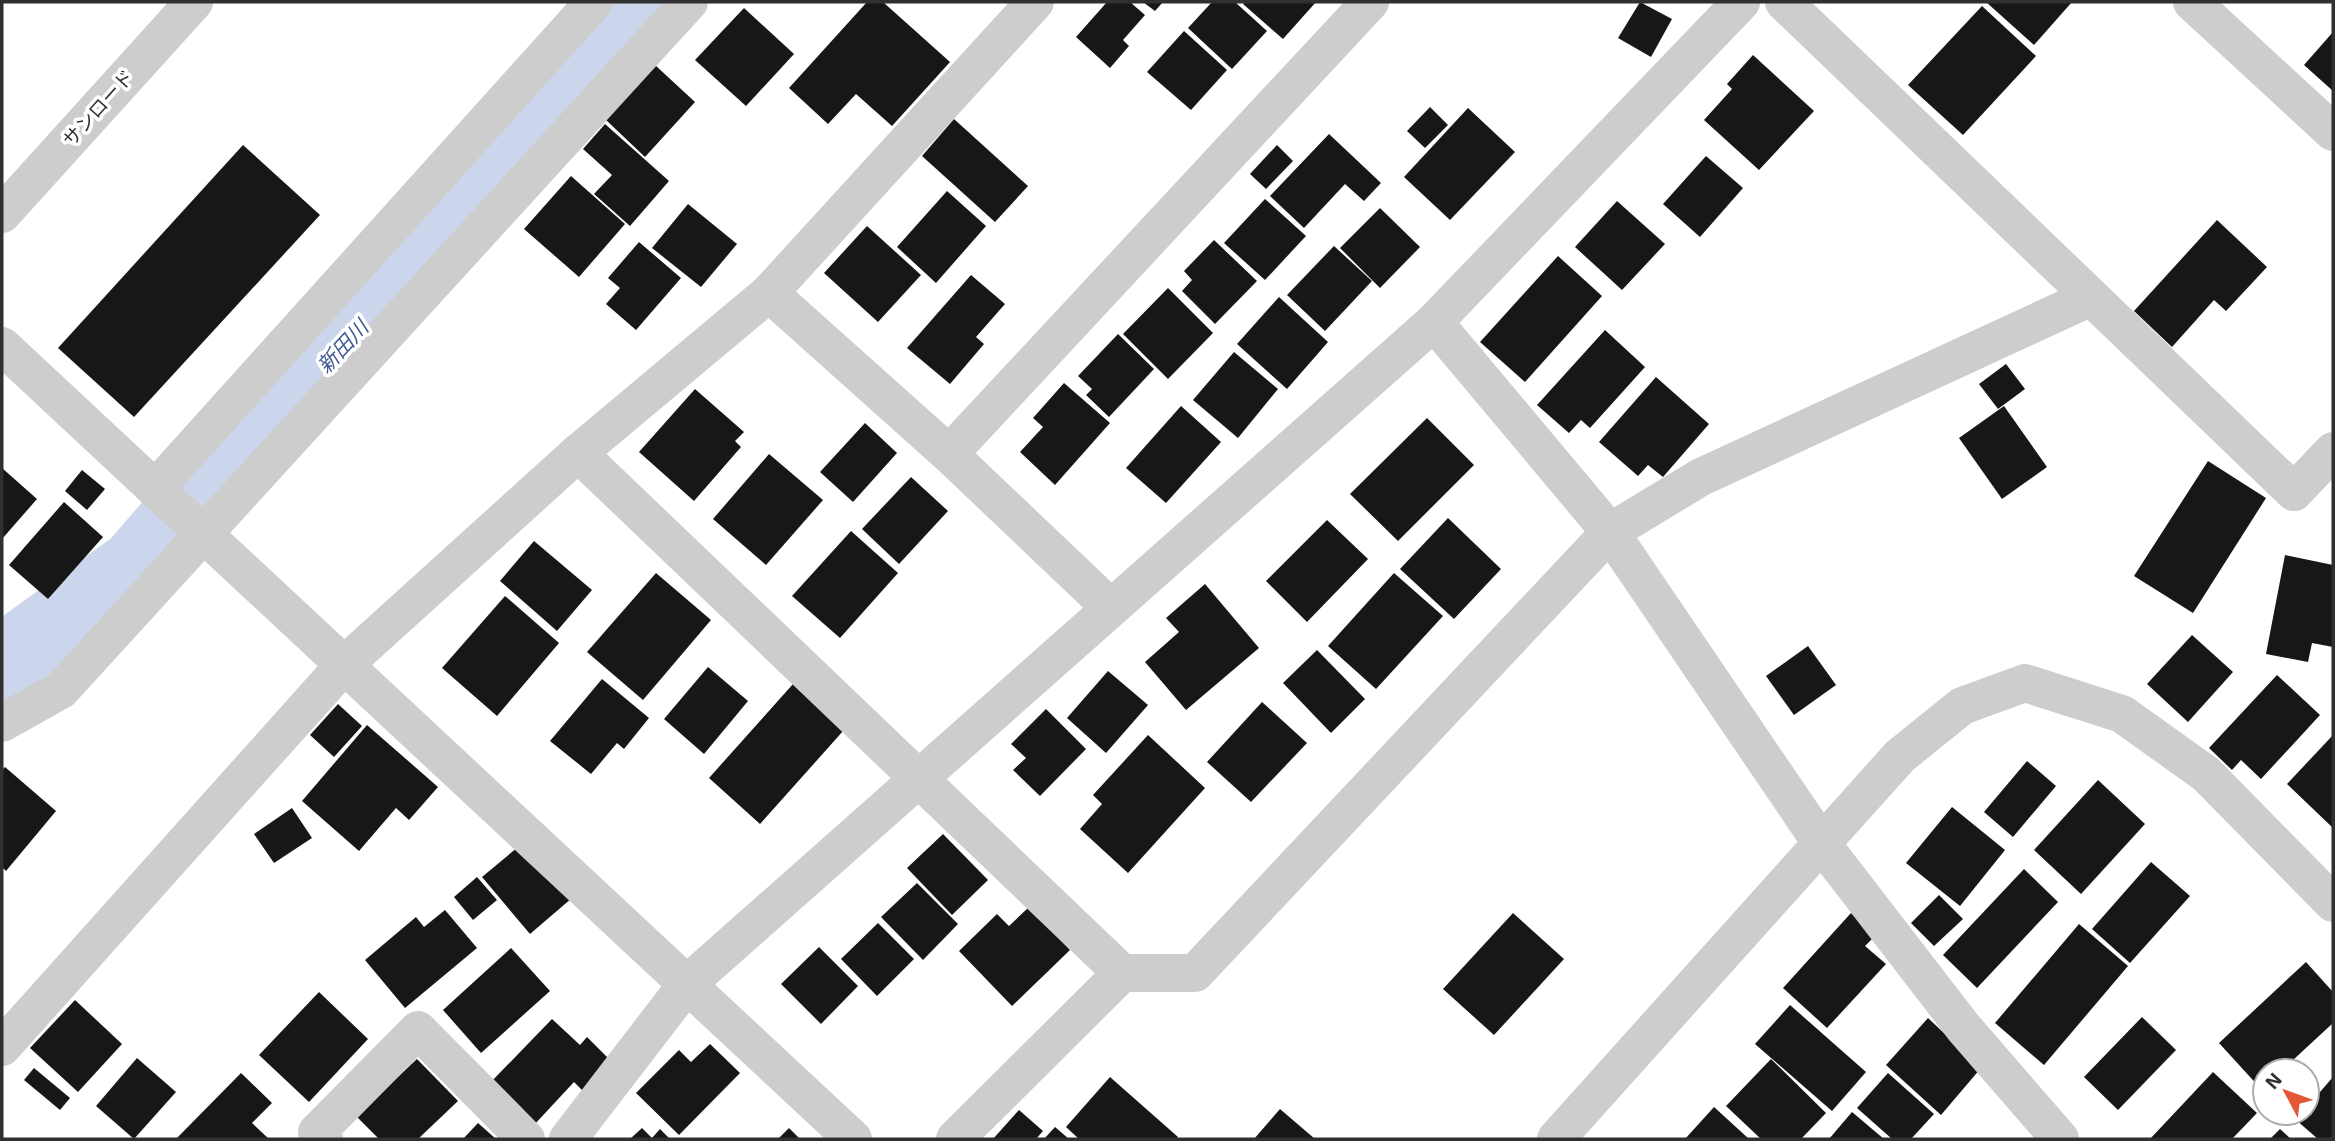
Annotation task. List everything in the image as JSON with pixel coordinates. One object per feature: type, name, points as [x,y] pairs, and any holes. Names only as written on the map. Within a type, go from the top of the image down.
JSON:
[{"type":"street","name":"サンロード","points":[[2,214],[194,2]]},
{"type":"street","points":[[2,723],[61,690],[180,510],[594,2]]},
{"type":"street","points":[[180,510],[689,2]]},
{"type":"street","points":[[2,1047],[345,664],[578,453],[769,293],[1035,2]]},
{"type":"street","points":[[949,454],[1370,2]]},
{"type":"street","points":[[568,1139],[687,984],[1434,323],[1741,2]]},
{"type":"street","points":[[1784,2],[2089,298],[2294,492],[2333,450]]},
{"type":"street","points":[[2192,2],[2333,132]]},
{"type":"street","points":[[769,293],[949,454],[1111,608]]},
{"type":"street","points":[[578,453],[1122,972],[1195,974],[1610,532],[1701,477],[2089,298]]},
{"type":"street","points":[[1434,323],[1610,532],[1822,844],[2045,1134]]},
{"type":"street","points":[[2,346],[853,1139]]},
{"type":"street","points":[[1556,1139],[1900,755],[1962,706],[2025,683],[2122,714],[2206,774],[2333,904]]},
{"type":"street","points":[[955,1139],[1122,972]]},
{"type":"street","points":[[324,1139],[317,1132],[418,1030],[526,1139]]},
{"type":"building","points":[[867,2],[883,2],[950,62],[892,126],[856,94],[828,124],[789,88]]},
{"type":"building","points":[[1107,2],[1130,2],[1145,15],[1123,40],[1129,46],[1110,68],[1076,37]]},
{"type":"building","points":[[1143,2],[1163,2],[1155,11]]},
{"type":"building","points":[[1212,2],[1235,2],[1267,31],[1232,69],[1188,28]]},
{"type":"building","points":[[1316,2],[1283,39],[1243,4]]},
{"type":"building","points":[[1640,2],[1672,19],[1651,57],[1618,38]]},
{"type":"building","points":[[1986,2],[2072,2],[2034,45]]},
{"type":"building","points":[[1982,6],[2036,56],[1963,135],[1908,85]]},
{"type":"building","points":[[744,8],[794,54],[746,106],[695,60]]},
{"type":"building","points":[[1184,31],[1227,70],[1191,110],[1147,72]]},
{"type":"building","points":[[2333,32],[2333,91],[2304,65]]},
{"type":"building","points":[[1753,55],[1814,111],[1759,170],[1704,120],[1732,89],[1727,84]]},
{"type":"building","points":[[655,65],[695,102],[645,157],[605,119]]},
{"type":"building","points":[[1430,107],[1448,125],[1425,148],[1407,131]]},
{"type":"building","points":[[1468,108],[1515,152],[1450,220],[1404,177]]},
{"type":"building","points":[[954,119],[1028,186],[995,222],[922,156]]},
{"type":"building","points":[[605,124],[669,181],[630,226],[594,194],[612,175],[583,149]]},
{"type":"building","points":[[1329,134],[1381,183],[1364,201],[1345,184],[1304,228],[1270,196]]},
{"type":"building","points":[[243,145],[320,215],[134,417],[58,348]]},
{"type":"building","points":[[1277,145],[1293,161],[1266,189],[1250,174]]},
{"type":"building","points":[[1706,156],[1743,188],[1700,237],[1663,204]]},
{"type":"building","points":[[571,176],[625,224],[579,277],[524,229]]},
{"type":"building","points":[[947,191],[986,226],[936,283],[897,247]]},
{"type":"building","points":[[1265,199],[1306,236],[1265,280],[1224,243]]},
{"type":"building","points":[[1617,201],[1665,244],[1622,290],[1575,247]]},
{"type":"building","points":[[688,204],[737,244],[701,287],[652,248]]},
{"type":"building","points":[[1380,208],[1420,247],[1380,288],[1340,248]]},
{"type":"building","points":[[2217,220],[2267,267],[2226,311],[2214,300],[2172,347],[2134,311]]},
{"type":"building","points":[[867,226],[921,275],[878,322],[824,273]]},
{"type":"building","points":[[1214,240],[1257,281],[1215,324],[1182,291],[1192,280],[1184,271]]},
{"type":"building","points":[[639,242],[681,278],[636,330],[606,304],[620,288],[608,278]]},
{"type":"building","points":[[1334,246],[1372,281],[1325,331],[1287,295]]},
{"type":"building","points":[[1558,256],[1602,296],[1525,382],[1480,342]]},
{"type":"building","points":[[971,275],[1005,304],[976,337],[984,344],[950,384],[907,348]]},
{"type":"building","points":[[1168,288],[1213,333],[1168,379],[1123,334]]},
{"type":"building","points":[[1279,297],[1328,342],[1287,389],[1237,344]]},
{"type":"building","points":[[1605,330],[1645,367],[1590,428],[1581,420],[1569,433],[1537,405]]},
{"type":"building","points":[[1118,334],[1154,369],[1109,417],[1086,395],[1092,389],[1078,376]]},
{"type":"building","points":[[1234,352],[1278,389],[1238,438],[1193,400]]},
{"type":"building","points":[[2006,364],[2025,389],[1998,409],[1979,384]]},
{"type":"building","points":[[1656,377],[1709,424],[1663,477],[1648,465],[1638,476],[1599,442]]},
{"type":"building","points":[[1064,383],[1110,423],[1055,485],[1020,452],[1043,427],[1033,418]]},
{"type":"building","points":[[695,389],[744,432],[735,441],[741,447],[694,501],[639,452]]},
{"type":"building","points":[[1181,406],[1221,442],[1166,503],[1126,468]]},
{"type":"building","points":[[2004,406],[2047,467],[2002,499],[1959,438]]},
{"type":"building","points":[[1427,418],[1474,465],[1398,541],[1350,494]]},
{"type":"building","points":[[865,423],[897,453],[853,502],[820,472]]},
{"type":"building","points":[[769,454],[823,500],[766,565],[713,519]]},
{"type":"building","points":[[2208,461],[2266,498],[2193,613],[2134,576]]},
{"type":"building","points":[[2,468],[37,499],[2,539]]},
{"type":"building","points":[[82,470],[105,489],[87,510],[65,491]]},
{"type":"building","points":[[911,477],[948,511],[899,564],[862,529]]},
{"type":"building","points":[[64,502],[103,537],[48,599],[9,565]]},
{"type":"building","points":[[1448,518],[1501,569],[1454,619],[1400,569]]},
{"type":"building","points":[[1327,520],[1368,559],[1307,622],[1266,581]]},
{"type":"building","points":[[851,531],[898,573],[840,638],[792,596]]},
{"type":"building","points":[[534,541],[592,590],[557,631],[500,581]]},
{"type":"building","points":[[2285,555],[2333,565],[2333,647],[2312,643],[2308,662],[2266,654]]},
{"type":"building","points":[[656,573],[711,620],[643,700],[587,652]]},
{"type":"building","points":[[1394,573],[1443,616],[1376,689],[1328,646]]},
{"type":"building","points":[[1205,584],[1259,648],[1186,710],[1145,662],[1179,632],[1166,618]]},
{"type":"building","points":[[505,596],[559,643],[497,716],[442,668]]},
{"type":"building","points":[[2192,635],[2233,672],[2188,722],[2147,684]]},
{"type":"building","points":[[1808,646],[1836,685],[1794,715],[1766,676]]},
{"type":"building","points":[[1317,650],[1365,699],[1331,733],[1283,683]]},
{"type":"building","points":[[708,667],[748,701],[704,754],[664,719]]},
{"type":"building","points":[[1108,671],[1148,705],[1106,753],[1067,718]]},
{"type":"building","points":[[2277,675],[2320,715],[2261,779],[2241,760],[2232,770],[2209,748]]},
{"type":"building","points":[[602,679],[649,718],[624,749],[617,743],[591,774],[550,741]]},
{"type":"building","points":[[793,684],[844,730],[760,824],[709,778]]},
{"type":"building","points":[[1262,702],[1307,743],[1251,802],[1207,762]]},
{"type":"building","points":[[338,704],[362,726],[334,757],[310,735]]},
{"type":"building","points":[[1046,709],[1086,749],[1040,796],[1013,770],[1026,758],[1011,744]]},
{"type":"building","points":[[367,725],[438,787],[409,820],[396,808],[359,851],[302,801]]},
{"type":"building","points":[[1148,735],[1205,788],[1128,873],[1080,829],[1102,804],[1093,795]]},
{"type":"building","points":[[2333,735],[2333,828],[2287,784]]},
{"type":"building","points":[[2027,761],[2056,786],[2013,837],[1984,812]]},
{"type":"building","points":[[5,767],[56,811],[6,871],[2,867],[2,770]]},
{"type":"building","points":[[2098,780],[2145,824],[2081,894],[2034,850]]},
{"type":"building","points":[[1952,807],[2005,850],[1960,906],[1906,863]]},
{"type":"building","points":[[292,808],[312,838],[274,863],[254,834]]},
{"type":"building","points":[[943,834],[988,880],[952,915],[907,868]]},
{"type":"building","points":[[524,842],[572,898],[530,934],[482,877]]},
{"type":"building","points":[[2151,862],[2190,896],[2130,963],[2092,929]]},
{"type":"building","points":[[2024,869],[2058,902],[1977,988],[1943,955]]},
{"type":"building","points":[[477,877],[497,900],[473,920],[454,897]]},
{"type":"building","points":[[917,883],[958,924],[923,960],[881,917]]},
{"type":"building","points":[[1939,895],[1963,919],[1934,946],[1911,923]]},
{"type":"building","points":[[1029,907],[1070,950],[1012,1006],[959,951],[997,914],[1009,926]]},
{"type":"building","points":[[445,910],[477,948],[405,1008],[365,960],[416,917],[424,927]]},
{"type":"building","points":[[1513,913],[1564,959],[1494,1035],[1443,989]]},
{"type":"building","points":[[1851,913],[1876,935],[1865,946],[1886,964],[1827,1028],[1783,988]]},
{"type":"building","points":[[878,923],[914,959],[877,996],[841,959]]},
{"type":"building","points":[[2079,924],[2128,966],[2044,1065],[1995,1023]]},
{"type":"building","points":[[819,947],[858,986],[821,1024],[781,984]]},
{"type":"building","points":[[511,948],[550,991],[481,1053],[443,1010]]},
{"type":"building","points":[[2306,962],[2333,992],[2333,1023],[2296,1057],[2251,1057],[2251,1078],[2219,1043]]},
{"type":"building","points":[[319,992],[368,1039],[309,1102],[259,1055]]},
{"type":"building","points":[[75,1000],[122,1044],[78,1092],[30,1048]]},
{"type":"building","points":[[1790,1005],[1866,1072],[1832,1111],[1755,1044]]},
{"type":"building","points":[[2142,1017],[2176,1050],[2118,1110],[2084,1077]]},
{"type":"building","points":[[1928,1018],[1981,1068],[1941,1115],[1886,1065]]},
{"type":"building","points":[[552,1019],[580,1045],[587,1037],[611,1061],[583,1091],[574,1082],[534,1125],[490,1083]]},
{"type":"building","points":[[710,1044],[740,1073],[679,1135],[636,1093],[679,1050],[691,1062]]},
{"type":"building","points":[[137,1058],[176,1092],[134,1139],[96,1106]]},
{"type":"building","points":[[417,1059],[458,1101],[418,1139],[379,1139],[356,1116]]},
{"type":"building","points":[[1771,1059],[1826,1113],[1801,1139],[1761,1139],[1726,1106]]},
{"type":"building","points":[[34,1068],[70,1098],[60,1110],[24,1080]]},
{"type":"building","points":[[2213,1072],[2251,1107],[2251,1119],[2232,1139],[2150,1139]]},
{"type":"building","points":[[241,1073],[272,1103],[252,1123],[269,1139],[176,1139]]},
{"type":"building","points":[[1888,1073],[1934,1114],[1911,1139],[1892,1139],[1857,1108]]},
{"type":"building","points":[[1110,1077],[1178,1137],[1079,1139],[1066,1127]]},
{"type":"building","points":[[2333,1077],[2333,1139],[2318,1139],[2304,1127],[2321,1127],[2321,1091]]},
{"type":"building","points":[[1714,1107],[1749,1139],[1685,1139]]},
{"type":"building","points":[[1280,1109],[1315,1139],[1254,1139]]},
{"type":"building","points":[[1019,1110],[1043,1131],[1036,1139],[993,1139]]},
{"type":"building","points":[[1852,1112],[1884,1139],[1829,1139]]},
{"type":"building","points":[[478,1123],[496,1139],[463,1139]]},
{"type":"building","points":[[1055,1127],[1069,1139],[1044,1139]]},
{"type":"building","points":[[642,1128],[652,1138],[660,1129],[670,1139],[630,1139]]},
{"type":"building","points":[[789,1128],[800,1139],[778,1139]]},
{"type":"building","points":[[2280,1129],[2291,1139],[2270,1139]]},
{"type":"waterway","name":"新田川","points":[[2,664],[137,567],[182,515],[597,74],[658,2]]}]
